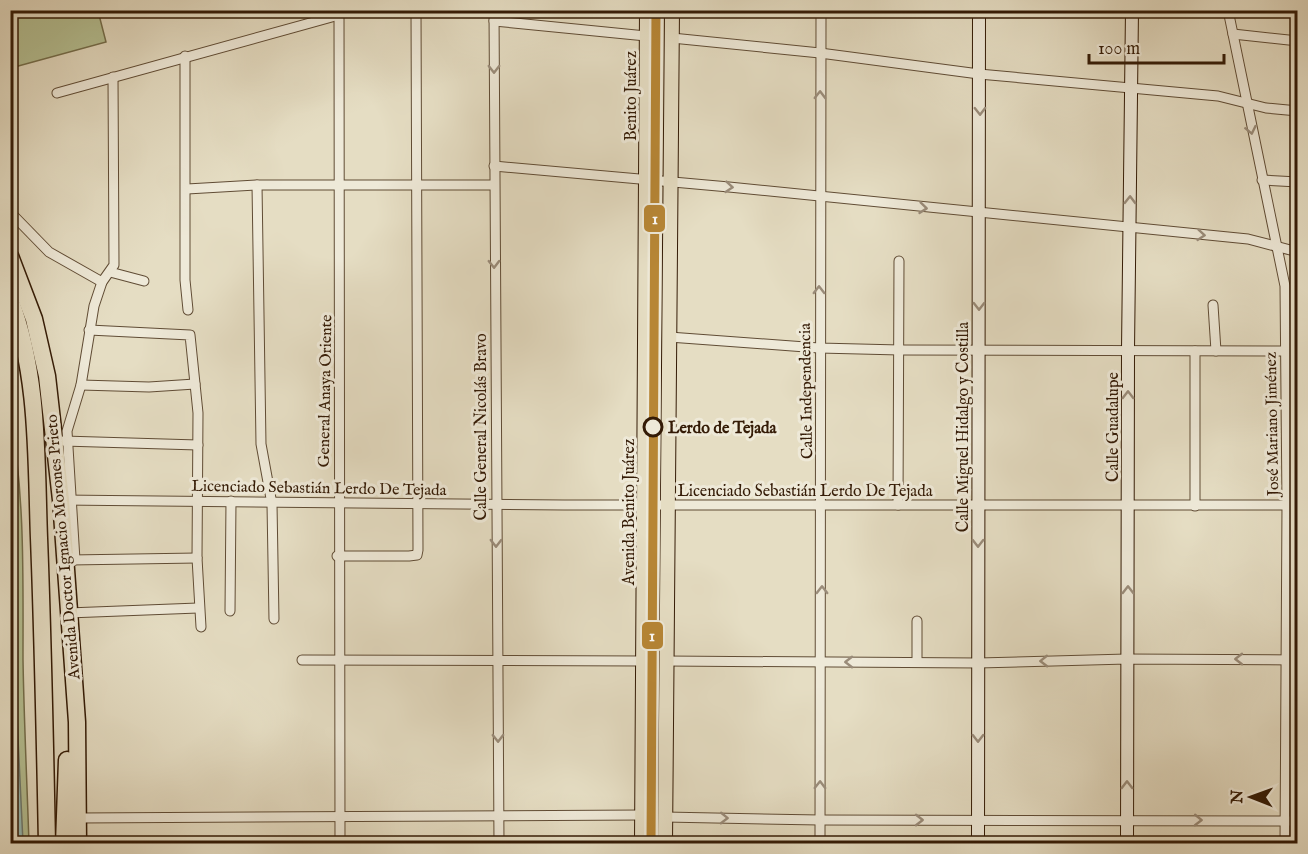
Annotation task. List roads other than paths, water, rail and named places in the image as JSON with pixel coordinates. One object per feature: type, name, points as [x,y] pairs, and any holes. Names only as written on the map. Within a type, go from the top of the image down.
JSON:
[{"type":"highway","name":"Avenida Doctor Ignacio Morones Prieto","points":[[10,256],[30,309],[43,355],[61,441],[70,560],[68,613],[77,722],[78,843]]},
{"type":"highway","name":"Avenida Doctor Ignacio Morones Prieto","points":[[10,299],[27,357],[33,402],[42,624],[47,843]]},
{"type":"highway","points":[[64,843],[70,636]]},
{"type":"main road","name":"Benito Juárez","points":[[646,10],[646,181]]},
{"type":"main road","points":[[665,843],[672,10]]},
{"type":"main road","name":"Avenida Benito Juárez","points":[[642,843],[646,181]]},
{"type":"street","points":[[337,556],[414,556],[418,550],[416,10]]},
{"type":"street","name":"Calle General Nicolás Bravo","points":[[494,10],[493,185],[499,843]]},
{"type":"street","name":"Calle Independencia","points":[[820,843],[821,10]]},
{"type":"street","name":"Calle Miguel Hidalgo y Costilla","points":[[978,843],[979,10]]},
{"type":"street","name":"Calle Guadalupe","points":[[1127,843],[1128,350],[1132,10]]},
{"type":"street","name":"José Mariano Jiménez","points":[[1228,10],[1244,101],[1285,286],[1286,376],[1292,505],[1286,659],[1285,843]]},
{"type":"street","points":[[57,93],[339,13]]},
{"type":"street","name":"General Anaya Oriente","points":[[339,13],[338,186],[341,317],[337,556],[340,843]]},
{"type":"street","points":[[494,21],[646,36]]},
{"type":"street","points":[[1233,34],[1298,41]]},
{"type":"street","points":[[672,38],[820,53],[979,74],[1244,101],[1266,108],[1298,111]]},
{"type":"street","points":[[185,56],[187,189],[185,280],[188,310]]},
{"type":"street","points":[[113,77],[115,257],[110,272],[102,282],[89,330],[81,386],[61,441],[198,445]]},
{"type":"street","points":[[494,166],[1248,239],[1298,252]]},
{"type":"street","points":[[1262,180],[1298,182]]},
{"type":"street","points":[[187,189],[257,185],[493,185]]},
{"type":"street","points":[[257,185],[261,444],[272,504],[274,619]]},
{"type":"street","points":[[10,212],[49,252],[102,282]]},
{"type":"street","points":[[898,505],[899,261]]},
{"type":"street","points":[[110,272],[144,281]]},
{"type":"street","points":[[1214,305],[1216,351]]},
{"type":"street","points":[[89,330],[190,335],[198,445],[197,558],[198,608],[201,627]]},
{"type":"street","points":[[669,337],[819,348],[900,351],[1286,351]]},
{"type":"street","points":[[1195,351],[1195,506]]},
{"type":"street","points":[[1286,376],[1298,376]]},
{"type":"street","points":[[81,386],[149,387],[195,384]]},
{"type":"street","name":"Licenciado Sebastián Lerdo De Tejada","points":[[66,500],[231,501],[272,504],[1292,505]]},
{"type":"street","points":[[230,611],[231,501]]},
{"type":"street","points":[[70,560],[197,558]]},
{"type":"street","points":[[68,613],[198,608]]},
{"type":"street","points":[[917,621],[917,662]]},
{"type":"street","points":[[666,661],[978,663],[1127,659],[1298,660]]},
{"type":"street","points":[[302,660],[644,661]]},
{"type":"street","points":[[79,818],[642,815]]},
{"type":"street","points":[[665,817],[820,820],[1298,821]]},
{"type":"water","points":[[11,592],[23,843],[11,843]]},
{"type":"place","name":"Lerdo de Tejada","points":[[653,427]]}]
